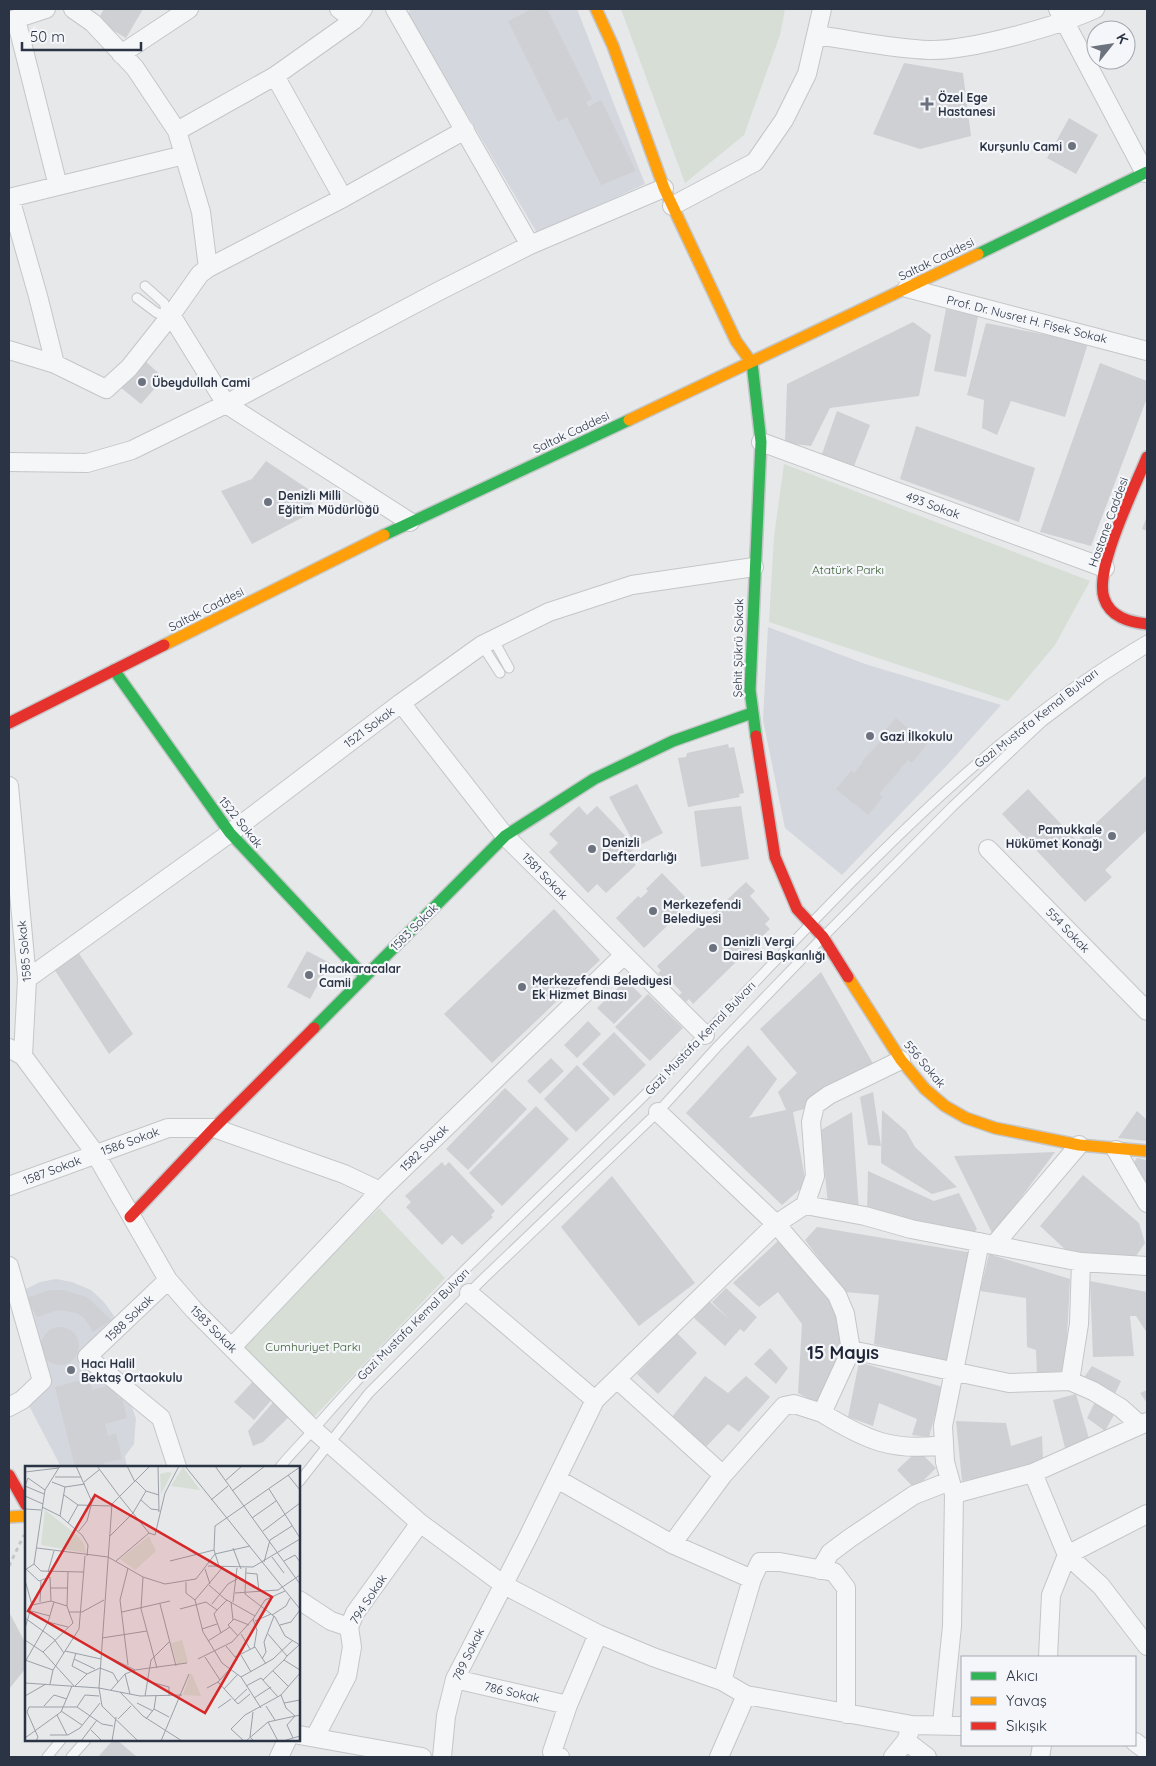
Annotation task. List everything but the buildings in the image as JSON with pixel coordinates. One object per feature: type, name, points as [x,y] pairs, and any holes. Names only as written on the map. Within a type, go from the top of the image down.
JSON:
[{"type":"street","points":[[46,9],[12,20],[58,186]]},
{"type":"street","points":[[72,9],[93,23],[135,68],[178,131],[201,212],[208,268]]},
{"type":"street","points":[[121,54],[189,9]]},
{"type":"street","points":[[339,9],[358,14]]},
{"type":"street","points":[[396,9],[530,245]]},
{"type":"street","points":[[596,9],[614,46],[664,188],[736,341],[752,363]]},
{"type":"street","points":[[672,206],[755,162],[784,120],[807,74],[822,9]]},
{"type":"street","points":[[816,35],[930,50],[979,44],[1061,15],[1095,9]]},
{"type":"street","points":[[178,131],[275,76],[358,14]]},
{"type":"street","points":[[1061,15],[1146,173]]},
{"type":"street","points":[[275,76],[343,198]]},
{"type":"street","points":[[9,350],[55,364],[106,390],[129,368],[200,274],[208,268],[343,198],[465,130]]},
{"type":"street","points":[[55,364],[38,296],[9,198],[184,155]]},
{"type":"street","name":"Saltak Caddesi","points":[[9,723],[410,522],[752,363],[1146,173]]},
{"type":"street","points":[[9,462],[88,463],[132,450],[226,404],[530,245],[664,188]]},
{"type":"street","name":"Prof. Dr. Nusret H. Fişek Sokak","points":[[907,288],[1147,350]]},
{"type":"street","points":[[169,314],[226,404],[410,522]]},
{"type":"street","name":"Şehit Şükrü Sokak","points":[[752,363],[761,442],[754,567],[750,690],[752,713],[775,857],[797,909],[823,937]]},
{"type":"street","name":"493 Sokak","points":[[761,442],[1105,568]]},
{"type":"street","name":"Hastane Caddesi","points":[[1147,457],[1105,568],[1102,587],[1105,599],[1112,612],[1123,621],[1147,624]]},
{"type":"street","name":"1521 Sokak","points":[[27,979],[230,833],[401,702],[487,642],[549,612],[632,585],[754,567]]},
{"type":"street","name":"1522 Sokak","points":[[114,670],[230,833],[364,976]]},
{"type":"street","name":"1581 Sokak","points":[[401,702],[505,836],[623,956],[705,1035]]},
{"type":"street","name":"1583 Sokak","points":[[130,1217],[214,1128],[505,836],[594,779],[673,741],[752,713]]},
{"type":"street","name":"1585 Sokak","points":[[9,786],[27,979],[16,1052]]},
{"type":"street","name":"554 Sokak","points":[[988,849],[1147,1012]]},
{"type":"street","name":"556 Sokak","points":[[823,937],[901,1060],[925,1088],[946,1106],[966,1118],[995,1128],[1079,1145],[1116,1150],[1147,1151]]},
{"type":"street","name":"1582 Sokak","points":[[232,1347],[380,1191],[623,956]]},
{"type":"street","name":"1586 Sokak","points":[[16,1052],[95,1154],[168,1128],[214,1128],[344,1174],[380,1191]]},
{"type":"street","points":[[469,1293],[595,1400],[618,1380],[776,1224],[805,1205],[815,1176],[811,1122],[815,1105],[901,1060]]},
{"type":"street","points":[[658,1112],[776,1224],[837,1295],[845,1314],[851,1350],[822,1413]]},
{"type":"street","points":[[942,1724],[952,1626],[952,1487],[945,1462],[943,1426],[953,1372],[987,1243],[1079,1145]]},
{"type":"street","points":[[1116,1150],[1147,1203]]},
{"type":"street","name":"1583 Sokak","points":[[95,1154],[168,1280],[194,1310],[314,1430],[420,1523],[504,1585],[598,1634],[653,1657],[722,1681],[746,1694],[846,1714],[909,1733],[942,1724],[961,1726]]},
{"type":"street","name":"1587 Sokak","points":[[9,1186],[95,1154]]},
{"type":"street","points":[[805,1205],[1081,1262],[1147,1266]]},
{"type":"street","points":[[1070,1381],[1079,1324],[1081,1262]]},
{"type":"street","points":[[9,1266],[42,1382],[22,1400],[9,1407]]},
{"type":"street","name":"1588 Sokak","points":[[168,1280],[87,1358],[161,1418],[177,1466]]},
{"type":"street","points":[[851,1350],[1009,1383],[1070,1381],[1093,1391],[1144,1423]]},
{"type":"street","points":[[618,1380],[723,1475]]},
{"type":"street","name":"789 Sokak","points":[[442,1757],[446,1716],[455,1679],[504,1585],[595,1400]]},
{"type":"street","points":[[672,1544],[723,1475],[784,1406],[794,1404],[822,1413],[853,1432],[891,1446],[916,1449],[944,1445]]},
{"type":"street","points":[[820,1570],[830,1553],[914,1495],[1033,1474],[1144,1423]]},
{"type":"street","points":[[1033,1474],[1067,1555],[1100,1586],[1147,1643]]},
{"type":"street","points":[[9,1475],[25,1503]]},
{"type":"street","points":[[557,1479],[672,1544],[752,1579]]},
{"type":"street","points":[[1048,1656],[1051,1595],[1067,1555],[1147,1514]]},
{"type":"street","points":[[9,1517],[25,1516]]},
{"type":"street","name":"794 Sokak","points":[[307,1736],[347,1676],[352,1648],[349,1627],[355,1613],[420,1523]]},
{"type":"street","points":[[722,1681],[752,1579],[760,1562],[780,1562],[834,1572],[846,1588],[846,1714]]},
{"type":"street","points":[[300,1601],[331,1621],[349,1627]]},
{"type":"street","points":[[560,1757],[552,1752],[568,1705],[598,1634]]},
{"type":"street","name":"786 Sokak","points":[[455,1679],[568,1705]]},
{"type":"street","points":[[719,1757],[746,1694]]},
{"type":"street","points":[[893,1757],[909,1733],[927,1757]]},
{"type":"street","points":[[307,1736],[422,1757]]},
{"type":"street","points":[[279,1757],[287,1741]]},
{"type":"street","points":[[1136,1743],[1147,1751]]},
{"type":"lane","points":[[136,298],[157,313],[169,314],[164,303],[145,286]]},
{"type":"lane","name":"Gazi Mustafa Kemal Bulvarı","points":[[281,1466],[377,1357],[705,1035],[809,923],[986,755],[1098,669],[1147,640]]},
{"type":"lane","points":[[487,642],[510,668]]},
{"type":"lane","points":[[487,642],[500,673]]},
{"type":"lane","name":"Gazi Mustafa Kemal Bulvarı","points":[[300,1481],[328,1442],[369,1393],[469,1293],[658,1112],[717,1047],[823,937],[952,807],[1042,722],[1102,677],[1147,648]]},
{"type":"lane","points":[[47,1757],[60,1741]]},
{"type":"lane","points":[[70,1757],[85,1741]]},
{"type":"path","points":[[9,1566],[25,1532]]},
{"type":"shaded area","points":[[410,9],[577,9],[645,184],[537,233],[408,14]]},
{"type":"shaded area","name":"Gazi İlkokulu","points":[[768,627],[865,664],[1001,705],[951,761],[842,875],[785,828],[763,720]]},
{"type":"shaded area","name":"Hacı Halil Bektaş Ortaokulu","points":[[56,1279],[72,1282],[91,1290],[104,1302],[114,1316],[115,1328],[84,1358],[127,1394],[136,1418],[134,1444],[125,1456],[127,1466],[60,1466],[27,1402],[46,1381],[22,1291],[40,1282]]},
{"type":"green space","points":[[621,9],[785,9],[780,35],[744,135],[685,183]]},
{"type":"green space","name":"Atatürk Parkı","points":[[784,464],[1090,581],[1055,645],[1008,701],[769,622],[774,537]]},
{"type":"green space","name":"Cumhuriyet Parkı","points":[[379,1208],[445,1278],[312,1419],[241,1347]]},
{"type":"traffic: fast","points":[[978,254],[1147,172]]},
{"type":"traffic: fast","points":[[749,359],[752,363],[761,442],[750,690],[756,736]]},
{"type":"traffic: fast","points":[[384,535],[629,420]]},
{"type":"traffic: fast","points":[[114,670],[230,833],[364,976]]},
{"type":"traffic: fast","points":[[314,1028],[505,836],[594,779],[673,741],[752,713]]},
{"type":"traffic: slow","points":[[596,9],[613,46],[664,188],[736,341],[749,359]]},
{"type":"traffic: slow","points":[[629,420],[978,254]]},
{"type":"traffic: slow","points":[[164,645],[384,535]]},
{"type":"traffic: slow","points":[[848,977],[901,1060],[925,1089],[945,1106],[966,1118],[995,1128],[1079,1145],[1147,1151]]},
{"type":"traffic: slow","points":[[9,1517],[25,1516]]},
{"type":"traffic: jam","points":[[1147,457],[1117,528],[1102,585],[1104,598],[1115,614],[1127,620],[1147,624]]},
{"type":"traffic: jam","points":[[9,723],[164,645]]},
{"type":"traffic: jam","points":[[756,736],[775,857],[797,909],[823,937],[848,977]]},
{"type":"traffic: jam","points":[[130,1217],[214,1128],[314,1028]]},
{"type":"traffic: jam","points":[[9,1475],[25,1503]]},
{"type":"place","name":"Özel Ege Hastanesi","points":[[927,104]]},
{"type":"place","name":"Kurşunlu Cami","points":[[1072,146]]},
{"type":"place","name":"Übeydullah Cami","points":[[142,382]]},
{"type":"place","name":"Denizli Milli Eğitim Müdürlüğü","points":[[268,502]]},
{"type":"place","name":"Gazi İlkokulu","points":[[870,736]]},
{"type":"place","name":"Pamukkale Hükümet Konağı","points":[[1112,836]]},
{"type":"place","name":"Denizli Defterdarlığı","points":[[592,849]]},
{"type":"place","name":"Merkezefendi Belediyesi","points":[[653,911]]},
{"type":"place","name":"Denizli Vergi Dairesi Başkanlığı","points":[[713,948]]},
{"type":"place","name":"Hacıkaracalar Camii","points":[[309,975]]},
{"type":"place","name":"Merkezefendi Belediyesi Ek Hizmet Binası","points":[[522,987]]},
{"type":"place","name":"Hacı Halil Bektaş Ortaokulu","points":[[71,1370]]},
{"type":"district","name":"15 Mayıs","points":[[843,1352]]}]
